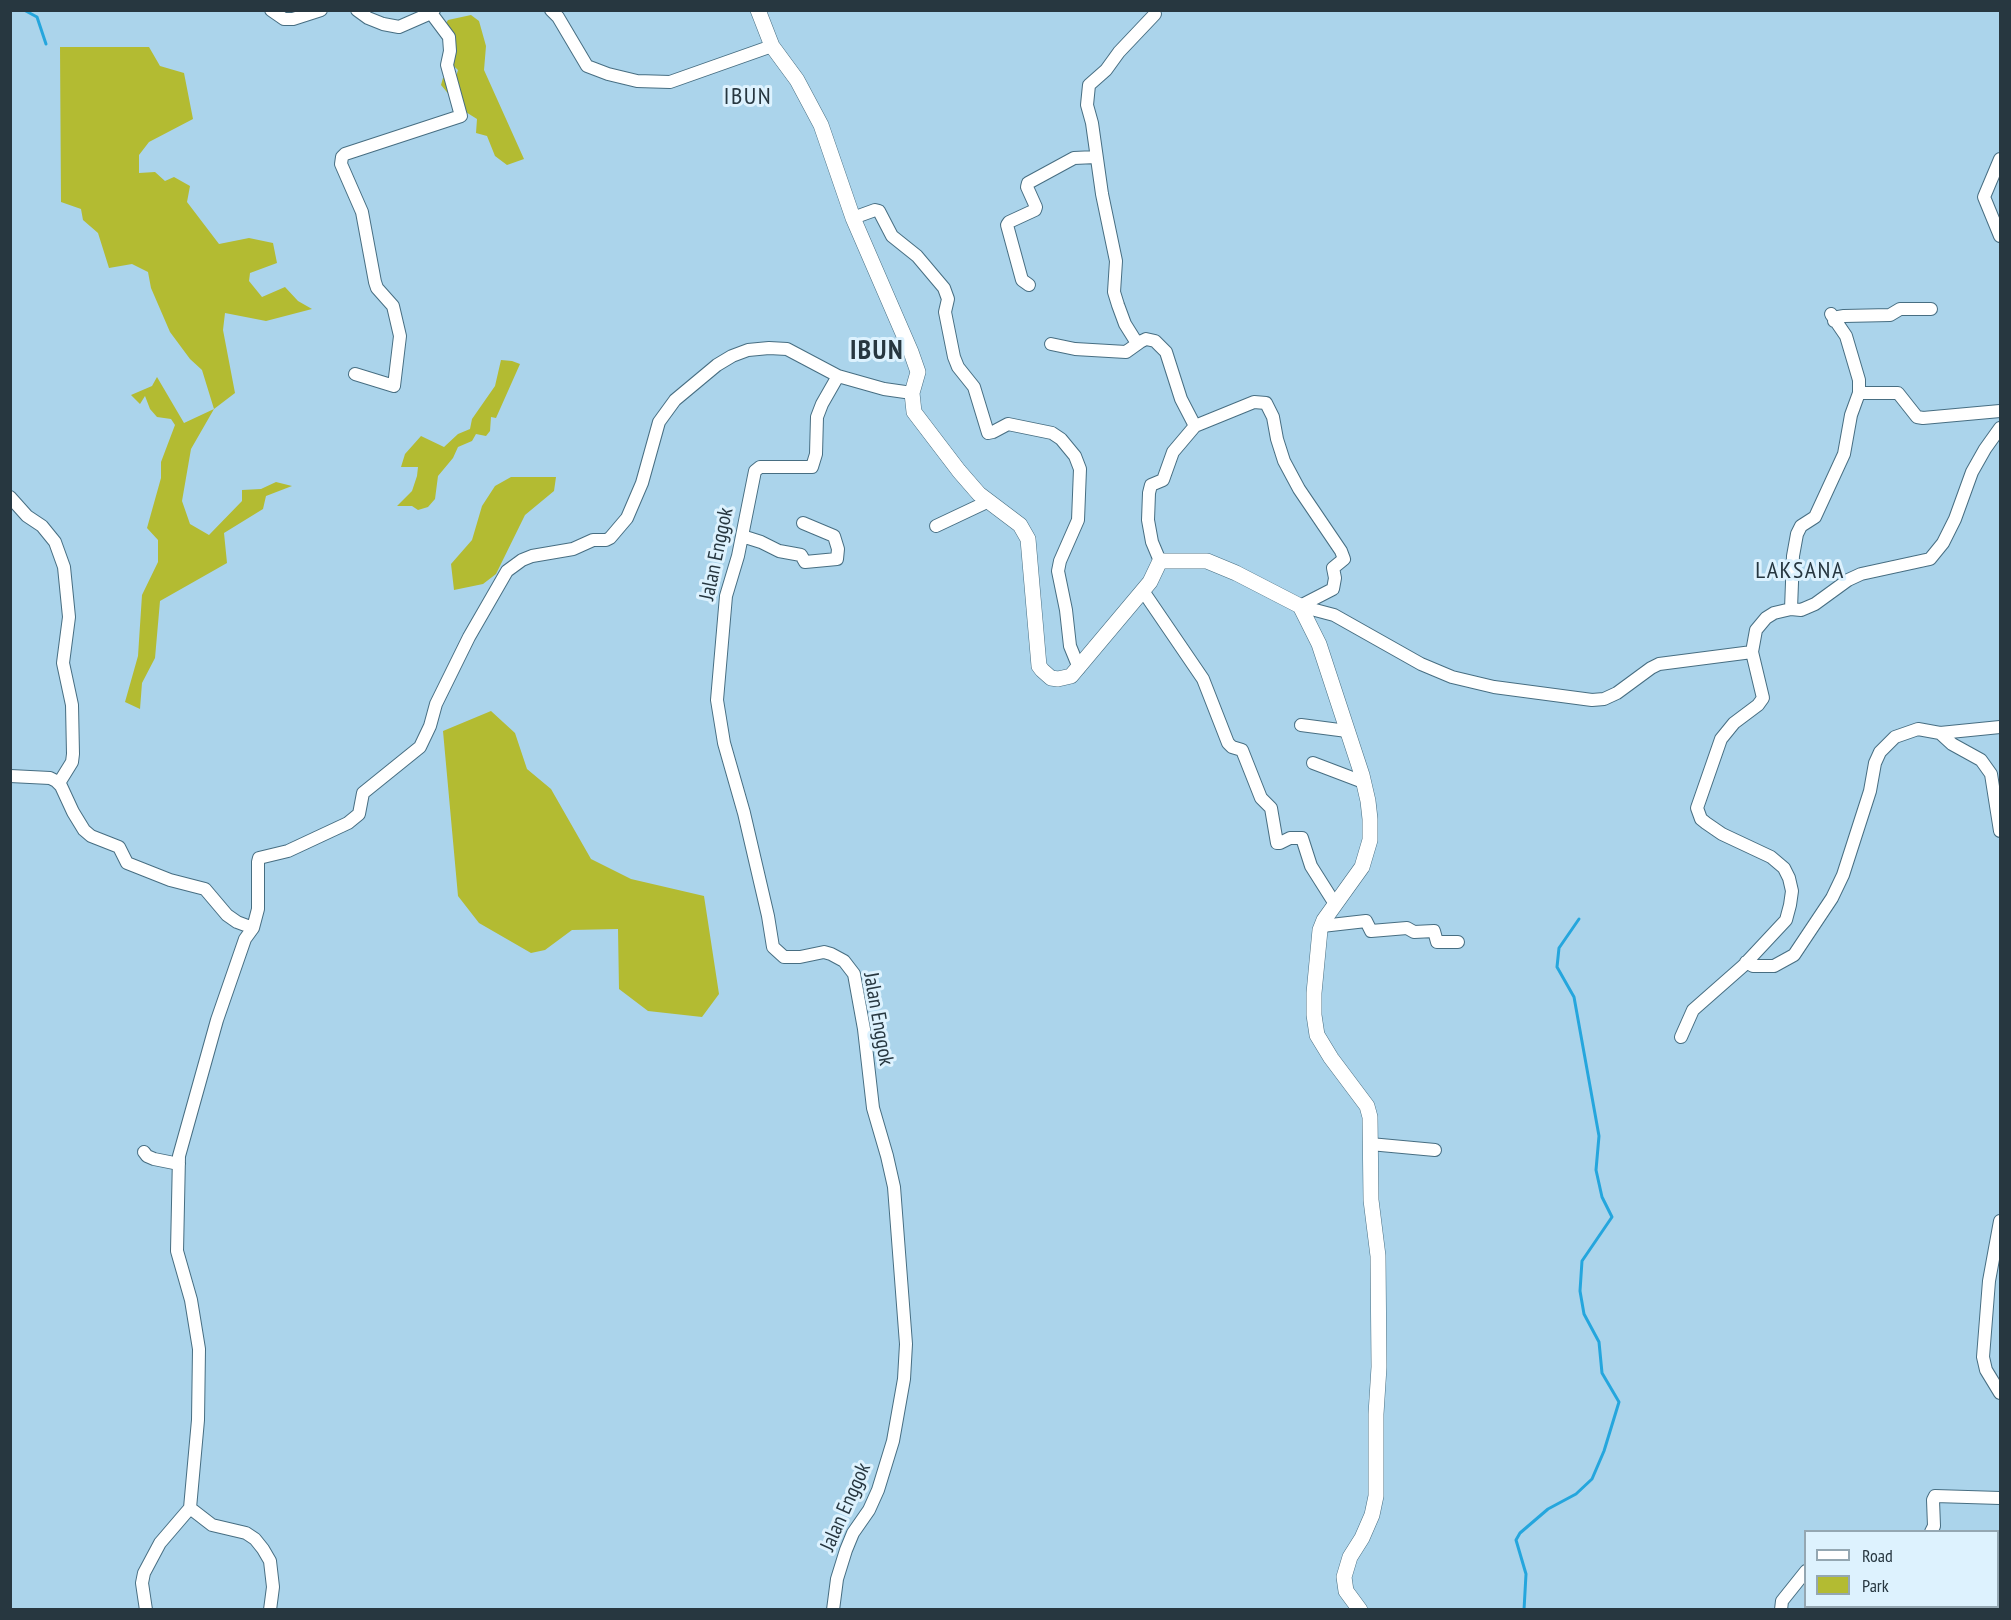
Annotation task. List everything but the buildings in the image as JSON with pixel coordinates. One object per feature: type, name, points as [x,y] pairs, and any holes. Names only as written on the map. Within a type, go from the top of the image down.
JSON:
[{"type":"main road","points":[[758,10],[772,46],[797,80],[821,125],[853,218],[911,352],[918,372],[912,393],[914,411],[925,428],[979,494],[1020,525],[1028,539],[1039,666],[1045,674],[1058,679],[1071,676],[1143,591],[1160,561],[1207,561],[1236,573],[1300,606],[1319,644],[1363,782],[1370,819],[1370,840],[1362,867],[1322,926],[1318,943],[1314,993],[1317,1035],[1367,1106],[1370,1116],[1371,1200],[1378,1256],[1379,1367],[1376,1414],[1376,1496],[1372,1515],[1362,1538],[1350,1557],[1344,1577],[1346,1591],[1360,1610]]},
{"type":"street","points":[[271,10],[284,19],[293,19],[321,10]]},
{"type":"street","points":[[354,374],[394,386],[400,336],[393,306],[377,288],[375,282],[362,212],[341,164],[342,157],[345,154],[461,116],[447,65],[450,51],[449,37],[433,12],[399,27],[368,18],[357,10]]},
{"type":"street","points":[[551,10],[587,66],[637,81],[670,82],[772,46]]},
{"type":"street","points":[[1140,342],[1135,340],[1125,324],[1114,292],[1116,261],[1087,105],[1089,85],[1106,70],[1119,52],[1155,14]]},
{"type":"street","points":[[1029,285],[1023,280],[1007,225],[1035,210],[1036,207],[1027,187],[1028,183],[1074,159],[1096,157]]},
{"type":"street","points":[[2001,159],[1984,196],[2001,236]]},
{"type":"street","points":[[853,218],[875,210],[879,212],[891,236],[917,256],[944,288],[948,299],[945,312],[954,357],[958,368],[974,387],[988,433],[1008,424],[1052,433],[1061,439],[1075,456],[1080,469],[1078,520],[1060,561],[1058,572],[1066,610],[1070,646],[1079,668]]},
{"type":"street","points":[[1791,609],[1793,556],[1797,534],[1802,526],[1815,517],[1844,454],[1851,415],[1859,393],[1846,336],[1833,318],[1890,315],[1900,309],[1931,309]]},
{"type":"street","points":[[1051,344],[1126,352],[1146,339],[1155,340],[1166,352],[1181,399],[1196,426]]},
{"type":"street","points":[[146,1610],[141,1583],[144,1573],[160,1543],[189,1508],[198,1420],[199,1349],[191,1300],[177,1251],[179,1164],[183,1141],[218,1020],[245,939],[253,928],[258,909],[259,858],[288,851],[348,823],[359,814],[363,794],[420,747],[430,726],[436,704],[507,571],[532,556],[573,549],[593,540],[610,538],[627,518],[633,506],[659,422],[675,400],[717,365],[748,350],[769,348],[787,350],[838,376],[884,389],[912,393]]},
{"type":"street","name":"Jalan Enggok","points":[[833,1610],[837,1579],[846,1550],[853,1533],[869,1510],[878,1490],[893,1441],[904,1379],[906,1344],[894,1188],[873,1108],[864,1029],[854,974],[844,961],[831,954],[824,952],[800,957],[784,957],[773,946],[744,813],[719,720],[718,677],[726,596],[757,468],[812,467],[816,454],[818,417],[822,404],[838,376]]},
{"type":"street","points":[[1859,393],[1898,393],[1917,417],[1923,418],[2001,411]]},
{"type":"street","points":[[1160,561],[1152,542],[1148,520],[1149,493],[1151,485],[1163,480],[1173,452],[1196,426],[1254,402],[1266,403],[1273,417],[1284,461],[1299,489],[1341,551],[1344,559],[1333,568],[1335,578],[1333,589],[1300,606]]},
{"type":"street","points":[[1681,1037],[1693,1010],[1746,962],[1786,920],[1792,891],[1784,868],[1771,857],[1722,834],[1706,823],[1701,819],[1697,808],[1720,739],[1734,723],[1758,705],[1763,698],[1752,652],[1754,635],[1766,618],[1774,613],[1791,609],[1801,610],[1815,604],[1848,580],[1861,574],[1930,559],[1935,555],[1955,519],[1972,472],[1985,449],[2001,428]]},
{"type":"street","points":[[10,497],[27,516],[42,526],[55,542],[64,567],[69,617],[63,663],[72,705],[73,743],[72,762],[58,783]]},
{"type":"street","points":[[936,526],[989,501]]},
{"type":"street","points":[[742,536],[779,551],[801,555],[805,562],[837,559],[838,549],[834,536],[803,523]]},
{"type":"street","points":[[1143,591],[1203,679],[1228,744],[1242,750],[1261,798],[1271,808],[1276,843],[1300,836],[1302,838],[1311,866],[1335,904]]},
{"type":"street","points":[[1300,606],[1334,615],[1440,674],[1494,687],[1592,700],[1611,697],[1659,664],[1752,652]]},
{"type":"street","points":[[1302,725],[1347,731]]},
{"type":"street","points":[[1746,962],[1753,966],[1774,966],[1794,956],[1832,898],[1843,875],[1870,791],[1875,763],[1880,752],[1895,737],[1918,729],[1940,732],[2001,727]]},
{"type":"street","points":[[1940,732],[1952,744],[1981,760],[1987,767],[1991,774],[2001,831]]},
{"type":"street","points":[[1313,763],[1363,782]]},
{"type":"street","points":[[10,776],[50,778],[58,783],[84,830],[92,836],[119,847],[127,862],[170,880],[205,889],[232,919],[253,928]]},
{"type":"street","points":[[1322,926],[1366,921],[1371,932],[1407,928],[1413,932],[1434,932],[1437,942],[1458,942]]},
{"type":"street","points":[[1370,1144],[1435,1150]]},
{"type":"street","points":[[144,1152],[154,1159],[179,1164]]},
{"type":"street","points":[[2001,1221],[1989,1281],[1983,1357],[1992,1382],[2001,1393]]},
{"type":"street","points":[[1932,1530],[1934,1526],[1933,1500],[1936,1495],[2001,1498]]},
{"type":"street","points":[[189,1508],[212,1525],[246,1533],[263,1549],[270,1561],[273,1587],[270,1610]]},
{"type":"street","points":[[1781,1610],[1782,1601],[1804,1574]]},
{"type":"green space","points":[[471,15],[479,21],[486,46],[484,70],[524,159],[507,165],[495,156],[487,136],[476,133],[477,119],[461,109],[441,85],[443,78],[456,77],[458,70],[446,59],[445,25],[448,20]]},
{"type":"green space","points":[[60,47],[149,47],[160,66],[184,73],[193,119],[149,142],[139,155],[139,173],[155,172],[165,181],[174,177],[190,186],[187,202],[219,244],[249,238],[273,243],[277,263],[250,273],[249,281],[262,297],[285,287],[298,301],[312,309],[266,321],[225,313],[223,330],[235,393],[214,409],[202,370],[190,359],[170,332],[151,288],[148,272],[132,264],[109,268],[98,233],[83,220],[81,209],[61,202]]},
{"type":"green space","points":[[501,360],[520,364],[496,418],[491,417],[490,431],[486,436],[476,434],[472,441],[458,447],[453,458],[438,476],[435,499],[428,507],[418,510],[412,506],[397,506],[412,491],[417,476],[418,467],[401,467],[405,454],[421,436],[444,447],[458,434],[470,429],[472,419],[495,386]]},
{"type":"green space","points":[[157,377],[184,423],[214,409],[191,449],[182,501],[190,524],[209,535],[242,501],[242,490],[261,489],[276,482],[292,486],[266,496],[263,509],[224,533],[227,563],[160,601],[155,658],[142,683],[140,709],[125,702],[138,656],[142,595],[158,562],[158,540],[147,528],[161,478],[161,462],[175,425],[171,419],[157,417],[150,409],[145,396],[140,404],[131,395],[152,386]]},
{"type":"green space","points":[[511,477],[556,477],[554,491],[525,515],[496,574],[483,584],[454,590],[451,564],[472,540],[482,506],[495,486]]},
{"type":"green space","points":[[491,711],[515,733],[527,769],[551,789],[591,859],[631,879],[704,896],[719,994],[702,1017],[648,1011],[619,989],[618,929],[572,930],[545,950],[531,953],[479,923],[458,896],[443,731]]},
{"type":"waterway","points":[[24,10],[37,17],[46,44]]},
{"type":"waterway","points":[[1524,1610],[1526,1574],[1516,1540],[1520,1533],[1548,1509],[1576,1494],[1592,1479],[1604,1451],[1619,1402],[1602,1373],[1599,1342],[1584,1314],[1580,1291],[1582,1261],[1612,1217],[1602,1197],[1596,1170],[1599,1136],[1574,997],[1557,967],[1559,948],[1579,919]]},
{"type":"district","name":"IBUN","points":[[748,97]]},
{"type":"district","name":"IBUN","points":[[877,351]]},
{"type":"district","name":"LAKSANA","points":[[1800,571]]}]
